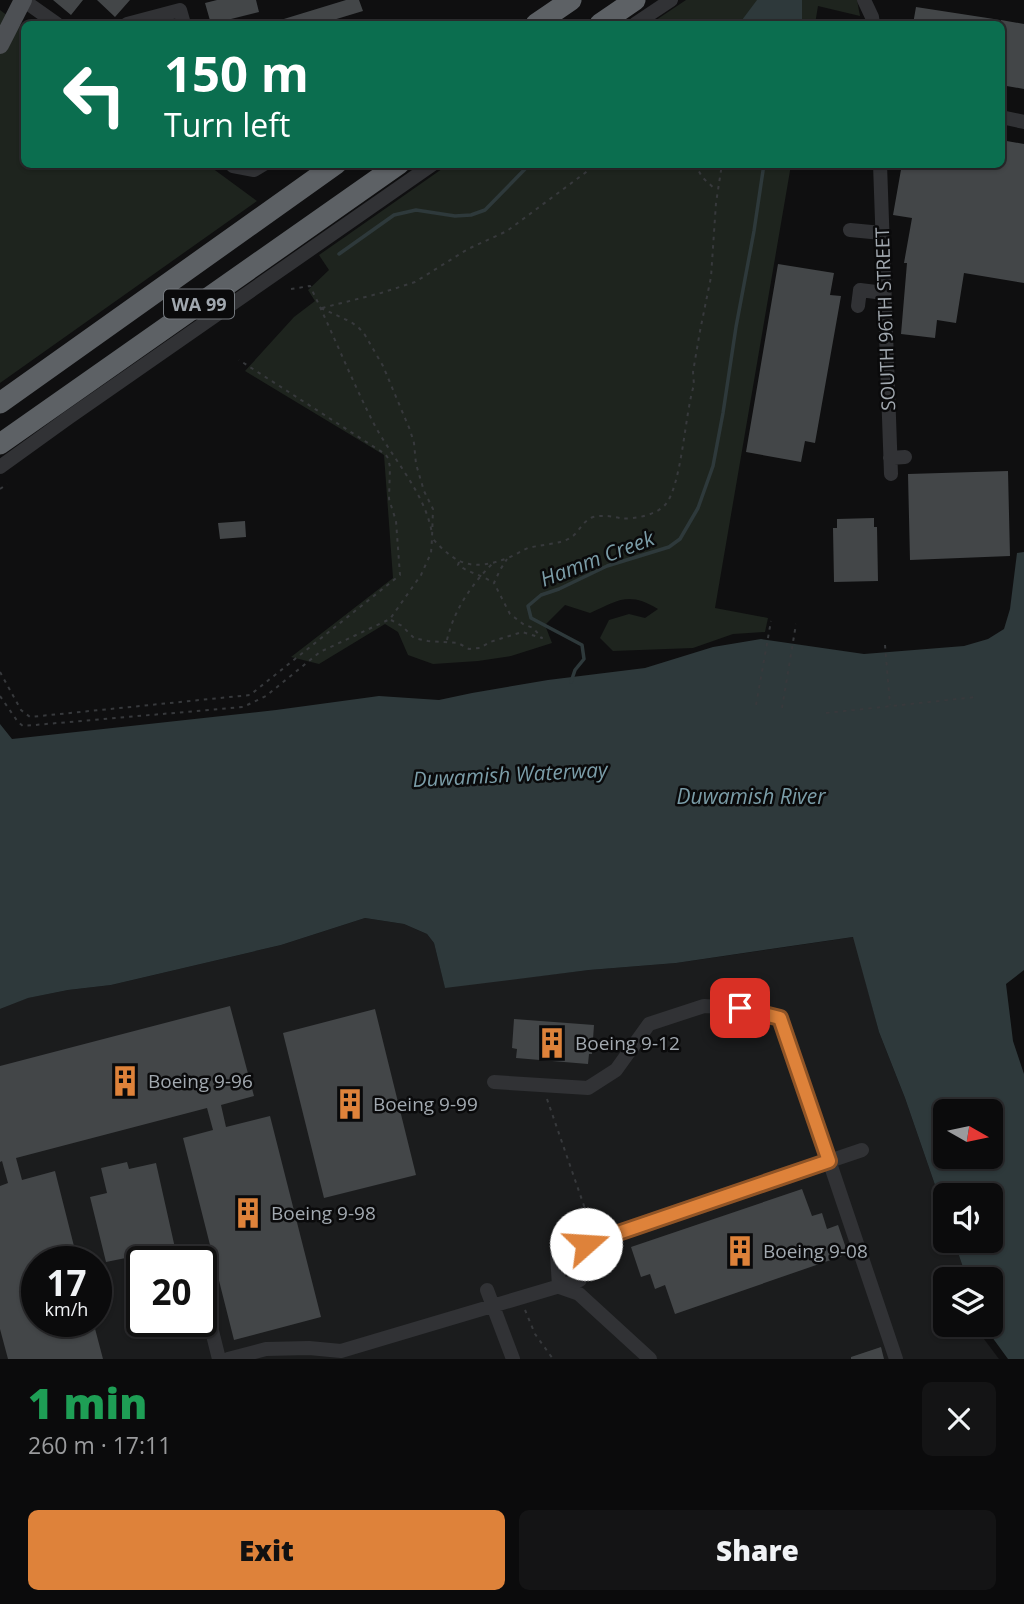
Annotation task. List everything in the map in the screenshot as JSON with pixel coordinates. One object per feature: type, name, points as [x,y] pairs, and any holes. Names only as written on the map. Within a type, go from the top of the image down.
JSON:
[{"type":"highway","points":[[540,21],[571,0]]},
{"type":"highway","points":[[604,21],[635,0]]},
{"type":"highway","name":"WA 99","points":[[0,403],[330,168]]},
{"type":"highway","name":"WA 99","points":[[0,444],[393,168]]},
{"type":"main road","points":[[0,45],[23,0]]},
{"type":"street","points":[[23,0],[53,21]]},
{"type":"street","points":[[640,21],[671,0]]},
{"type":"street","points":[[864,0],[873,21]]},
{"type":"street","points":[[138,21],[180,10],[183,21]]},
{"type":"street","points":[[1005,118],[1024,122]]},
{"type":"street","points":[[0,467],[427,168]]},
{"type":"street","name":"SOUTH 96TH STREET","points":[[880,168],[884,293],[898,457],[891,474]]},
{"type":"street","points":[[850,230],[882,233]]},
{"type":"street","points":[[858,306],[860,290],[884,293]]},
{"type":"street","points":[[494,1082],[587,1088],[616,1070],[649,1024],[704,1006],[740,1008],[780,1018],[896,1359]]},
{"type":"street","points":[[559,1287],[557,1253],[862,1150]]},
{"type":"street","points":[[228,1359],[251,1356],[266,1349],[289,1348],[341,1355],[580,1280]]},
{"type":"street","points":[[559,1287],[579,1294],[650,1359]]},
{"type":"street","points":[[487,1290],[513,1359]]},
{"type":"street","points":[[214,1337],[219,1359]]},
{"type":"path","points":[[321,309],[415,282],[468,249],[507,230],[592,168]]},
{"type":"path","points":[[697,168],[702,177],[717,191]]},
{"type":"path","points":[[291,289],[310,286],[375,425],[423,507],[432,538],[442,550],[459,562],[474,565],[508,558],[527,548],[570,538],[591,518],[645,515],[657,511],[668,502],[678,470],[694,385],[693,372],[711,277],[721,168]]},
{"type":"path","points":[[0,696],[23,726],[243,707],[266,696],[320,652],[390,619],[422,575],[431,552],[433,509],[416,464],[414,443],[383,366],[371,344],[359,328],[321,309]]},
{"type":"path","points":[[0,672],[21,710],[30,717],[250,695],[400,575],[396,522],[389,499],[388,458],[239,360]]},
{"type":"path","points":[[0,489],[7,484]]},
{"type":"path","points":[[494,583],[508,558]]},
{"type":"path","points":[[390,619],[414,638],[458,643],[469,649],[480,648],[522,632],[542,638],[533,628],[510,614],[494,583],[462,568],[458,565],[459,562]]},
{"type":"path","points":[[446,642],[450,624],[458,608],[479,576],[493,562]]},
{"type":"path","points":[[756,705],[771,621]]},
{"type":"path","points":[[782,708],[796,624]]},
{"type":"path","points":[[885,645],[890,706]]},
{"type":"path","points":[[826,713],[976,697]]},
{"type":"path","points":[[542,1085],[596,1240]]},
{"type":"path","points":[[523,1306],[535,1334],[553,1359]]},
{"type":"shaded area","points":[[686,0],[857,0],[860,16],[818,6],[816,21],[654,21]]},
{"type":"shaded area","points":[[0,10],[21,26],[21,168],[212,168],[257,201],[0,383]]},
{"type":"shaded area","points":[[443,168],[790,168],[715,608],[768,618],[765,632],[733,634],[693,648],[613,651],[600,638],[609,620],[629,614],[645,618],[658,609],[639,600],[624,599],[590,613],[565,605],[545,625],[552,643],[511,656],[433,664],[408,655],[398,632],[385,624],[319,664],[291,657],[393,578],[384,455],[245,371],[294,317],[315,301],[308,290],[329,270],[319,255]]},
{"type":"shaded area","points":[[365,918],[404,924],[427,934],[434,943],[445,987],[676,963],[854,937],[879,1032],[934,1183],[933,1253],[958,1253],[963,1267],[933,1267],[933,1337],[982,1337],[999,1359],[0,1359],[0,1009],[27,998],[111,985],[281,945]]},
{"type":"water","points":[[757,0],[802,0],[802,21],[741,21]]},
{"type":"water","name":"Duwamish River","points":[[1024,552],[1024,970],[1006,984],[1013,1041],[1024,1074],[1024,1359],[1008,1359],[992,1337],[1003,1337],[1003,1267],[963,1267],[958,1253],[1003,1253],[1003,1183],[934,1183],[879,1032],[853,937],[676,963],[589,970],[445,988],[434,943],[427,934],[404,924],[365,918],[281,945],[111,985],[28,998],[0,1009],[0,724],[12,739],[379,696],[439,700],[548,680],[645,668],[713,647],[761,639],[864,654],[964,646],[988,639],[1004,629],[1010,609],[1017,553]]},
{"type":"building","points":[[53,0],[83,0],[71,15]]},
{"type":"building","points":[[97,0],[130,0],[115,17]]},
{"type":"building","points":[[217,0],[256,0],[259,12],[223,21],[210,21],[205,3]]},
{"type":"building","points":[[346,0],[359,0],[363,11],[330,21],[277,21]]},
{"type":"building","points":[[916,7],[994,19],[994,21],[914,21]]},
{"type":"building","points":[[1001,20],[1024,24],[1024,89],[1005,86],[1005,21]]},
{"type":"building","points":[[1005,141],[1024,144],[1024,283],[964,273],[956,323],[937,320],[935,338],[901,334],[907,263],[904,263],[912,218],[893,215],[901,168],[1005,168]]},
{"type":"building","points":[[778,264],[834,273],[830,295],[841,296],[815,443],[805,441],[801,462],[746,452]]},
{"type":"building","points":[[1008,471],[1010,556],[910,560],[908,474]]},
{"type":"building","points":[[874,518],[874,527],[877,527],[878,581],[834,582],[833,528],[837,528],[837,519]]},
{"type":"building","points":[[245,521],[246,537],[220,539],[218,523]]},
{"type":"building","points":[[230,1006],[254,1096],[221,1105],[226,1127],[270,1116],[321,1317],[234,1340],[217,1273],[217,1246],[210,1246],[183,1138],[213,1130],[207,1108],[16,1158],[22,1180],[55,1171],[74,1246],[21,1246],[21,1337],[97,1337],[103,1359],[8,1359],[0,1329],[0,1186],[8,1183],[2,1161],[0,1162],[0,1066]]},
{"type":"building","name":"Boeing 9-99","points":[[375,1009],[416,1175],[324,1198],[283,1033]]},
{"type":"building","name":"Boeing 9-12","points":[[514,1019],[594,1025],[592,1054],[589,1054],[588,1064],[516,1058],[517,1049],[512,1048]]},
{"type":"building","points":[[127,1162],[129,1169],[156,1163],[175,1246],[126,1246],[126,1258],[112,1261],[112,1246],[102,1246],[90,1197],[107,1193],[101,1168]]},
{"type":"building","name":"Boeing 9-08","points":[[802,1189],[812,1216],[822,1213],[827,1229],[838,1225],[848,1254],[675,1314],[665,1285],[655,1289],[650,1274],[641,1277],[631,1247]]},
{"type":"building","points":[[881,1347],[884,1359],[851,1359],[851,1357]]},
{"type":"waterway","name":"Hamm Creek","points":[[339,254],[394,215],[416,210],[455,216],[471,215],[485,210],[526,168]]},
{"type":"waterway","name":"Hamm Creek","points":[[571,682],[575,670],[584,659],[582,645],[531,618],[528,606],[541,595],[607,566],[669,547],[680,539],[698,508],[713,466],[763,168]]},
{"type":"place","name":"Boeing 9-12","points":[[552,1043]]},
{"type":"place","name":"Boeing 9-96","points":[[125,1081]]},
{"type":"place","name":"Boeing 9-99","points":[[350,1104]]},
{"type":"place","name":"Boeing 9-98","points":[[248,1213]]},
{"type":"place","name":"Boeing 9-08","points":[[740,1251]]},
{"type":"route","points":[[586,1244],[829,1161],[780,1018],[740,1008]]},
{"type":"water label","name":"Duwamish Waterway","points":[[510,774]]}]
